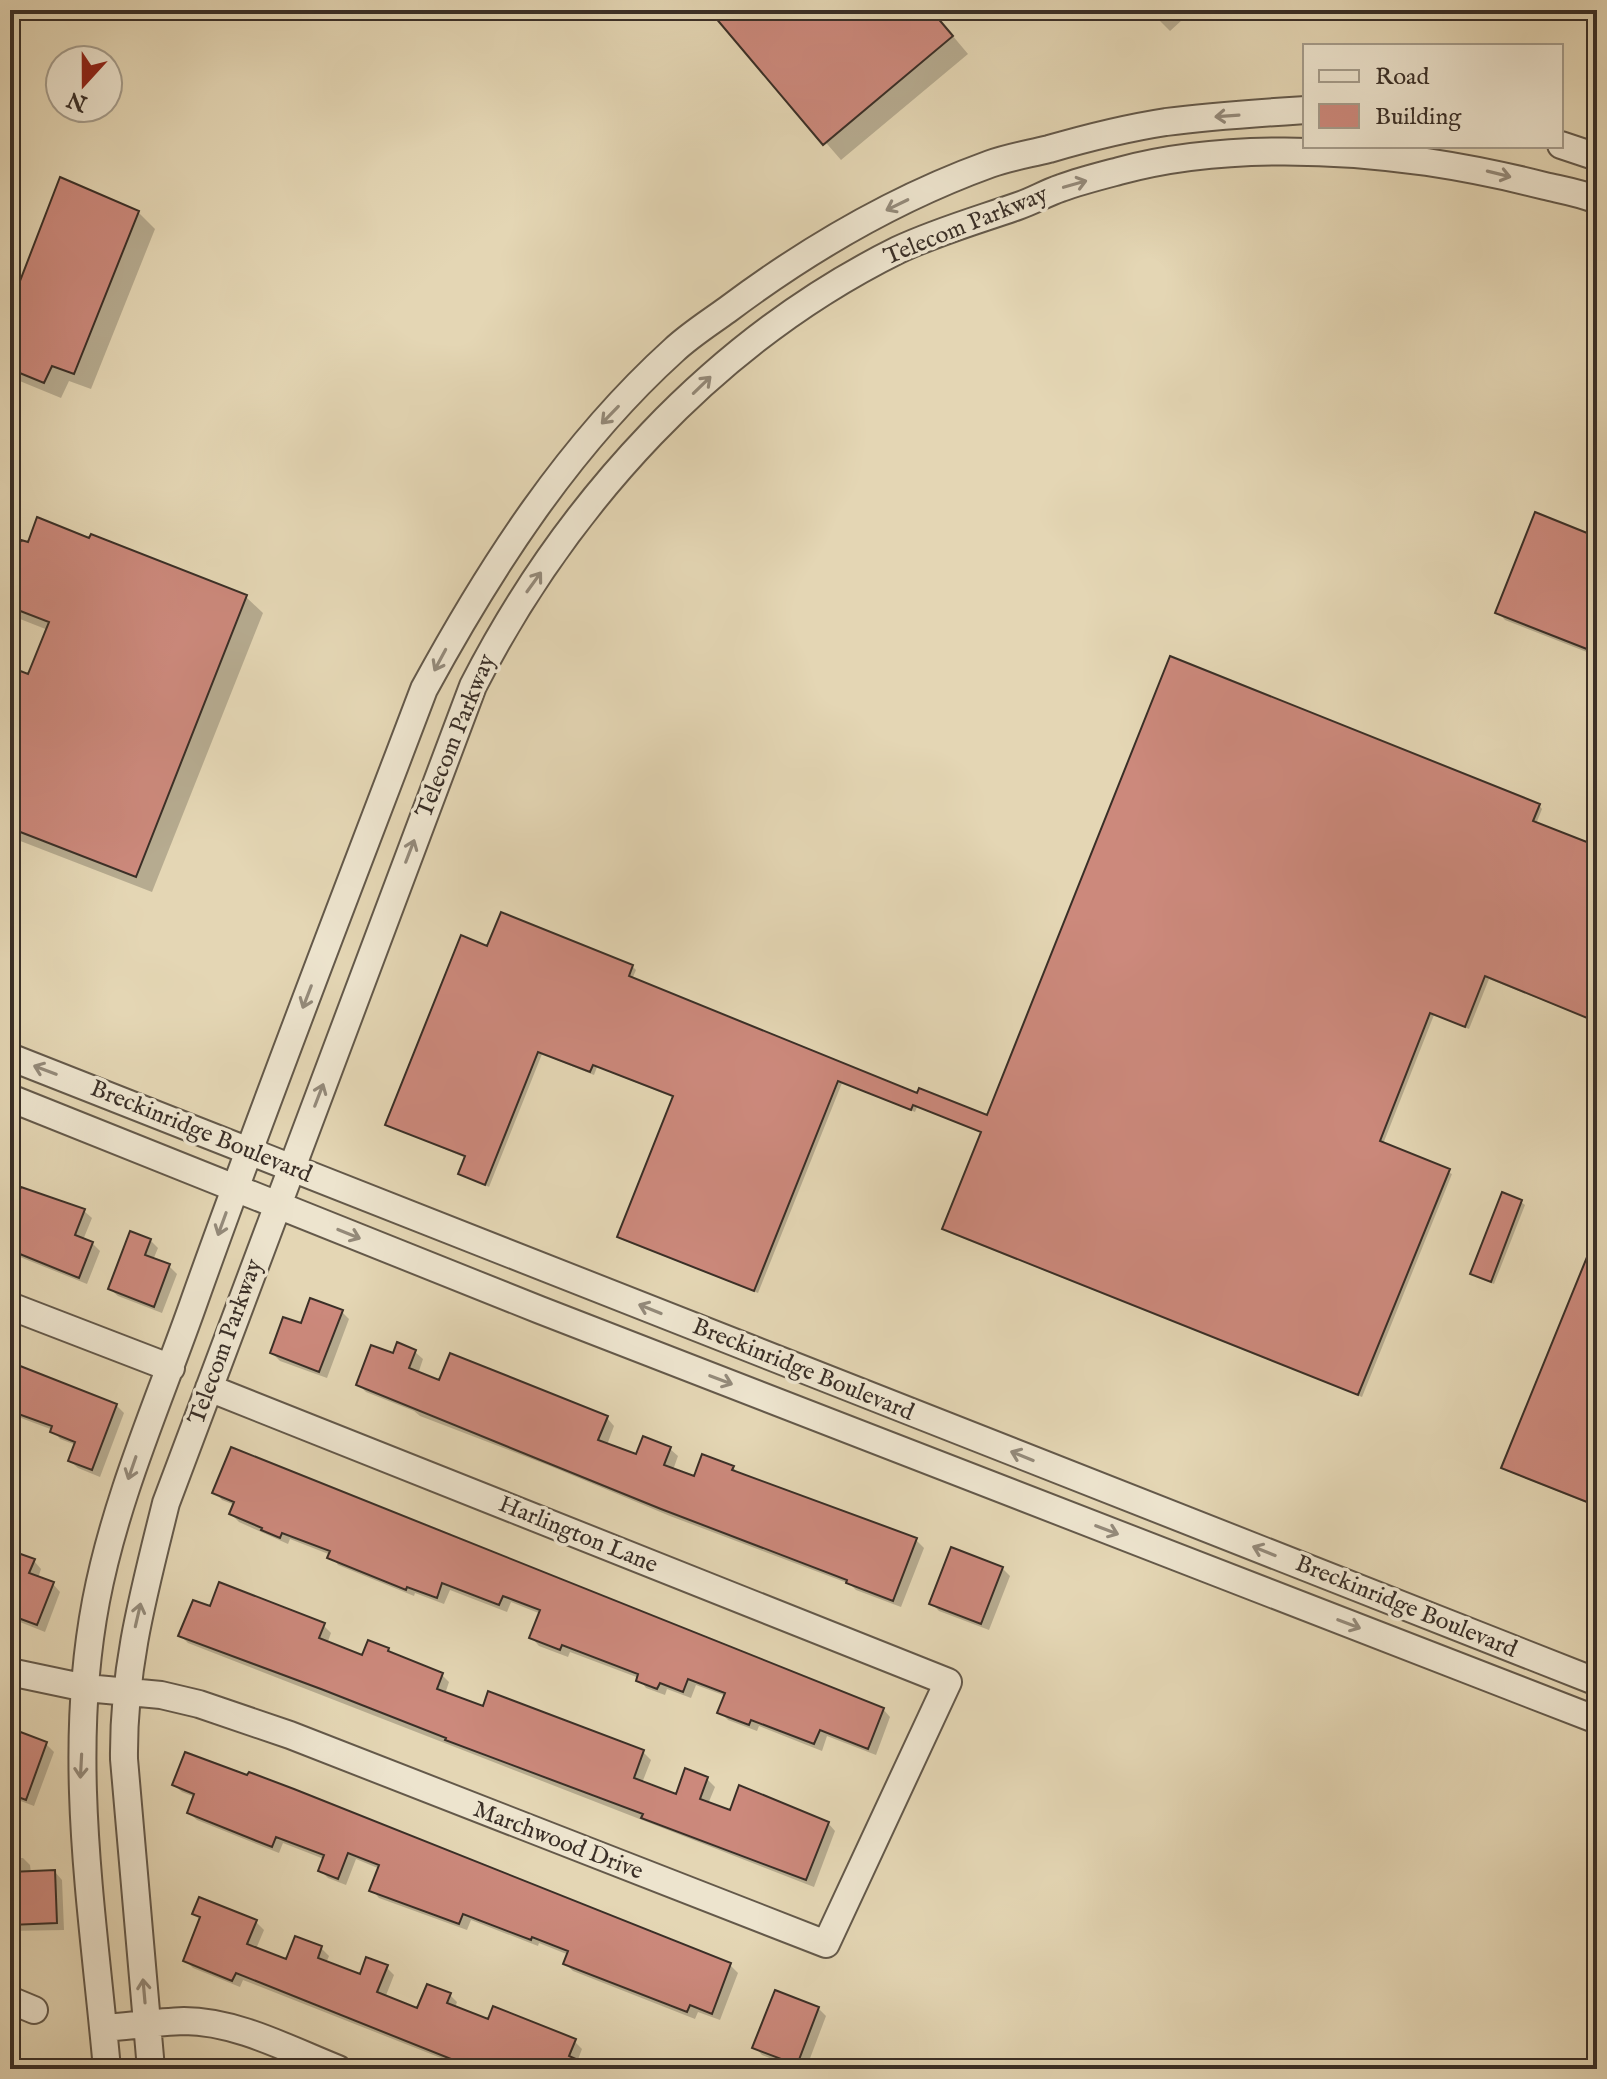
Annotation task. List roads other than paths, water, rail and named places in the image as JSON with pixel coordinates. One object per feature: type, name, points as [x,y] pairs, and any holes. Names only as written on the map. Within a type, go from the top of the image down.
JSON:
[{"type":"street","name":"Telecom Parkway","points":[[107,2069],[83,1836],[81,1780],[86,1688],[96,1601],[122,1503],[156,1401],[171,1368],[248,1150],[424,689],[456,631],[532,511],[600,425],[674,349],[766,280],[800,259],[879,214],[993,163],[1164,122],[1303,110]]},
{"type":"street","points":[[1563,146],[1597,157]]},
{"type":"street","name":"Telecom Parkway","points":[[151,2069],[124,1759],[126,1692],[136,1620],[166,1503],[459,719],[511,615],[599,492],[710,377],[821,293],[900,249],[1027,203],[1059,188],[1181,158],[1260,153],[1423,154],[1597,200]]},
{"type":"street","points":[[800,259],[821,293]]},
{"type":"street","points":[[456,631],[492,648]]},
{"type":"street","name":"Breckinridge Boulevard","points":[[10,1057],[1597,1682]]},
{"type":"street","name":"Breckinridge Boulevard","points":[[10,1098],[276,1205],[1597,1720]]},
{"type":"street","points":[[10,1306],[171,1368]]},
{"type":"street","points":[[756,1393],[771,1357]]},
{"type":"street","name":"Harlington Lane","points":[[209,1388],[948,1682]]},
{"type":"street","points":[[1298,1604],[1311,1570]]},
{"type":"street","name":"Marchwood Drive","points":[[10,1672],[86,1688],[161,1695],[199,1704],[290,1735],[826,1944],[948,1682]]},
{"type":"street","points":[[104,2028],[187,2021],[222,2027],[256,2036],[338,2069]]}]
